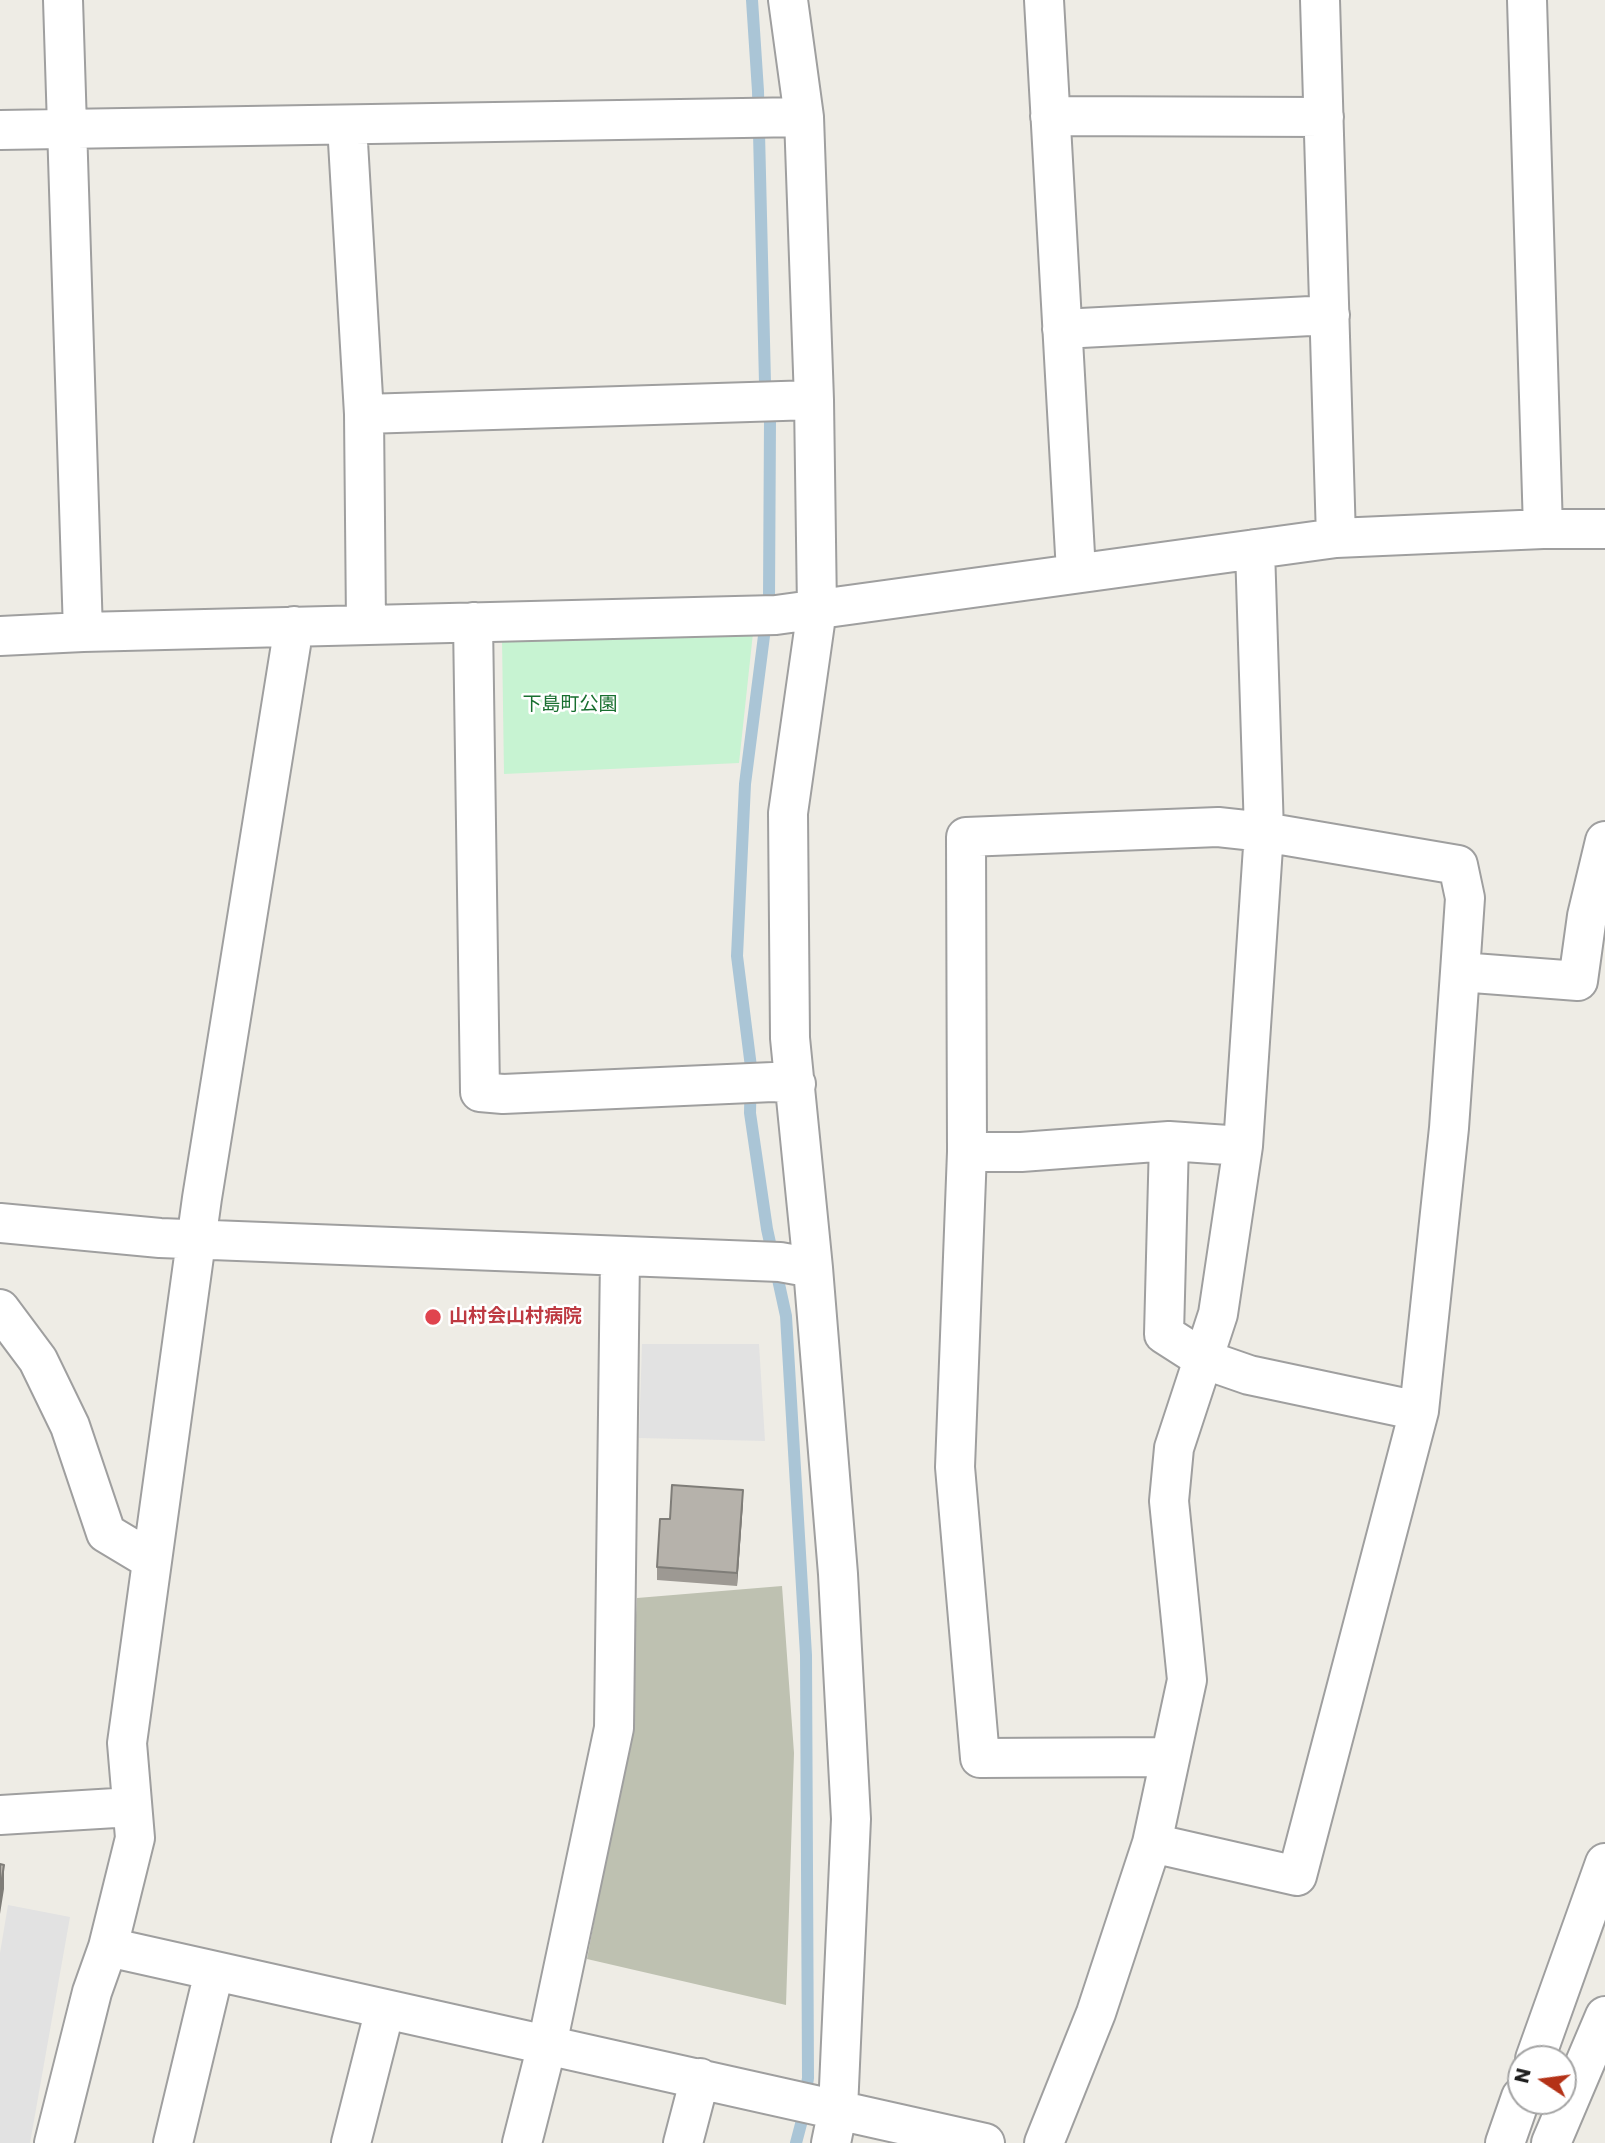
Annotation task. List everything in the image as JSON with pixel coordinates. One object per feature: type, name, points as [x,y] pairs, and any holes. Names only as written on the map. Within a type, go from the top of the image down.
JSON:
[{"type":"street","points":[[63,0],[83,632]]},
{"type":"street","points":[[788,0],[784,400],[817,608],[788,813],[790,1038],[770,1084],[779,1264],[838,1574],[851,1819],[831,2119]]},
{"type":"street","points":[[1044,0],[1076,572]]},
{"type":"street","points":[[1320,0],[1336,538]]},
{"type":"street","points":[[1527,0],[1543,529]]},
{"type":"street","points":[[1050,116],[1324,117]]},
{"type":"street","points":[[0,130],[787,117]]},
{"type":"street","points":[[347,125],[364,414],[366,624]]},
{"type":"street","points":[[1062,329],[1330,315]]},
{"type":"street","points":[[364,414],[784,400]]},
{"type":"street","points":[[0,636],[776,615],[1336,538],[1605,529]]},
{"type":"street","points":[[1044,2143],[1096,2013],[1152,1843],[1187,1680],[1169,1501],[1174,1448],[1218,1314],[1243,1146],[1264,832],[1255,549]]},
{"type":"street","points":[[473,622],[480,1092],[503,1094],[770,1084]]},
{"type":"street","points":[[54,2143],[135,1838],[127,1743],[151,1560],[196,1238],[294,626]]},
{"type":"street","points":[[1152,1843],[1297,1877],[1419,1411],[1449,1128],[1465,898],[1458,865],[1264,832],[1218,827],[966,837],[967,1152],[955,1467],[980,1758],[1170,1757]]},
{"type":"street","points":[[1460,972],[1578,981],[1587,916],[1605,841]]},
{"type":"street","points":[[967,1152],[1021,1152],[1169,1141],[1243,1146]]},
{"type":"street","points":[[1169,1141],[1164,1334],[1203,1359],[1249,1375],[1419,1411]]},
{"type":"street","points":[[0,1223],[160,1238],[779,1264]]},
{"type":"street","points":[[522,2143],[547,2045],[614,1728],[620,1256]]},
{"type":"street","points":[[0,1309],[37,1360],[70,1426],[106,1533],[151,1560]]},
{"type":"street","points":[[0,1815],[132,1807]]},
{"type":"street","points":[[1540,2045],[1605,1863]]},
{"type":"street","points":[[108,1947],[777,2096],[831,2119],[985,2143]]},
{"type":"street","points":[[173,2143],[214,1972]]},
{"type":"street","points":[[351,2143],[385,2009]]},
{"type":"street","points":[[1551,2143],[1605,2017]]},
{"type":"street","points":[[682,2143],[700,2078]]},
{"type":"street","points":[[1505,2143],[1515,2115]]},
{"type":"shaded area","points":[[642,1344],[759,1344],[765,1441],[639,1438]]},
{"type":"shaded area","points":[[782,1586],[794,1753],[786,2005],[587,1959],[629,1736],[637,1598]]},
{"type":"shaded area","points":[[8,1905],[70,1917],[30,2143],[0,2143],[0,1953]]},
{"type":"green space","name":"下島町公園","points":[[753,633],[739,763],[504,774],[502,639]]},
{"type":"building","points":[[672,1485],[743,1490],[737,1573],[657,1567],[660,1519],[670,1519]]},
{"type":"building","points":[[0,1864],[4,1865],[0,1891]]},
{"type":"waterway","points":[[752,0],[758,91],[765,383],[770,420],[769,597],[745,784],[737,956],[751,1067],[750,1113],[767,1229],[786,1316],[806,1655],[808,2078],[796,2143]]},
{"type":"place","name":"山村会山村病院","points":[[433,1317]]}]
